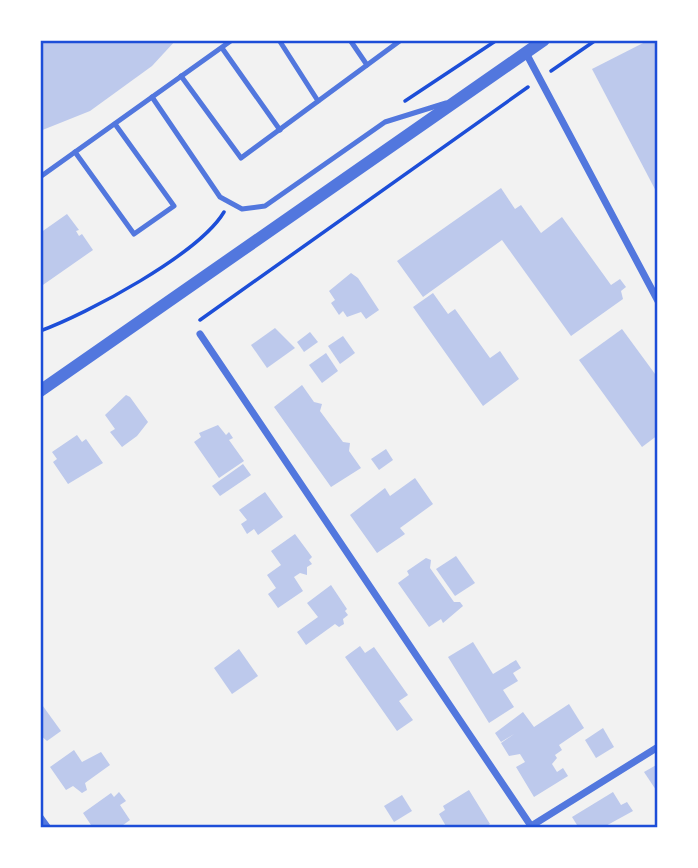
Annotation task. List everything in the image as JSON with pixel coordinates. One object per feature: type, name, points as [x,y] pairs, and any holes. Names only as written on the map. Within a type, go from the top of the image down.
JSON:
[{"type":"street","points":[[40,391],[544,40]]},
{"type":"street","points":[[526,53],[658,300]]},
{"type":"street","points":[[200,334],[529,827],[658,747]]},
{"type":"street","points":[[40,817],[48,828]]},
{"type":"lane","points":[[40,177],[232,40]]},
{"type":"lane","points":[[279,40],[318,101]]},
{"type":"lane","points":[[350,40],[367,65]]},
{"type":"lane","points":[[181,76],[242,158],[401,40]]},
{"type":"lane","points":[[222,48],[280,130]]},
{"type":"lane","points":[[152,97],[220,197],[242,209],[265,206],[385,122],[459,98]]},
{"type":"lane","points":[[75,152],[134,234],[174,206],[115,124]]},
{"type":"path","points":[[192,326],[508,101]]},
{"type":"building","points":[[40,40],[176,40],[152,66],[90,111],[40,131]]},
{"type":"building","points":[[649,40],[658,40],[658,195],[592,69]]},
{"type":"building","points":[[501,188],[515,209],[521,205],[541,233],[562,217],[611,285],[620,279],[626,287],[621,291],[623,299],[571,336],[502,240],[423,297],[397,261]]},
{"type":"building","points":[[67,214],[79,230],[76,231],[79,236],[82,234],[93,250],[40,287],[40,233]]},
{"type":"building","points":[[351,273],[358,278],[379,310],[366,319],[361,312],[347,317],[343,311],[339,315],[331,303],[335,300],[329,291]]},
{"type":"building","points":[[433,293],[448,314],[455,309],[490,358],[500,351],[519,379],[483,406],[413,307]]},
{"type":"building","points":[[275,328],[295,348],[267,368],[251,345]]},
{"type":"building","points":[[622,329],[658,378],[658,435],[642,447],[579,360]]},
{"type":"building","points":[[310,332],[318,342],[304,352],[297,342]]},
{"type":"building","points":[[343,336],[355,353],[340,364],[328,346]]},
{"type":"building","points":[[326,353],[338,371],[322,383],[309,365]]},
{"type":"building","points":[[302,385],[314,402],[322,404],[320,411],[343,442],[350,443],[349,451],[361,468],[331,487],[274,407]]},
{"type":"building","points":[[126,395],[148,422],[137,436],[122,447],[110,432],[115,429],[105,415]]},
{"type":"building","points":[[218,425],[226,435],[229,432],[233,438],[229,440],[244,461],[219,478],[194,442],[201,437],[199,433]]},
{"type":"building","points":[[77,435],[82,442],[86,439],[103,463],[68,484],[53,462],[57,459],[52,452]]},
{"type":"building","points":[[386,449],[393,460],[379,470],[371,459]]},
{"type":"building","points":[[243,464],[251,475],[220,496],[212,486]]},
{"type":"building","points":[[415,478],[433,504],[400,528],[405,534],[377,553],[350,515],[385,488],[390,496]]},
{"type":"building","points":[[265,492],[283,517],[258,535],[254,529],[247,534],[241,524],[247,520],[239,510]]},
{"type":"building","points":[[295,534],[312,557],[309,560],[312,564],[307,567],[307,575],[300,573],[294,577],[303,591],[278,608],[268,594],[276,588],[267,575],[281,565],[271,551]]},
{"type":"building","points":[[456,556],[475,583],[455,596],[436,569]]},
{"type":"building","points":[[426,558],[431,560],[430,568],[454,602],[460,602],[463,606],[443,623],[441,619],[429,627],[398,583],[409,575],[407,571]]},
{"type":"building","points":[[331,585],[348,615],[343,619],[344,624],[339,627],[335,624],[306,645],[297,632],[318,617],[307,603]]},
{"type":"building","points":[[473,642],[493,674],[516,660],[521,668],[513,673],[518,681],[503,690],[514,707],[489,723],[448,657]]},
{"type":"building","points":[[360,646],[365,653],[374,647],[408,695],[399,701],[413,720],[397,731],[345,657]]},
{"type":"building","points":[[239,649],[258,676],[232,694],[214,668]]},
{"type":"building","points":[[40,702],[61,731],[47,741],[40,735]]},
{"type":"building","points":[[569,704],[584,728],[559,745],[562,750],[555,755],[557,758],[552,764],[557,772],[563,768],[568,776],[534,797],[516,767],[525,762],[520,754],[509,756],[501,743],[514,734],[501,742],[495,733],[523,712],[534,727]]},
{"type":"building","points":[[603,728],[614,747],[596,758],[585,740]]},
{"type":"building","points":[[74,750],[82,762],[101,752],[110,765],[85,783],[87,790],[82,793],[73,786],[66,790],[50,767]]},
{"type":"building","points":[[658,764],[658,793],[644,772]]},
{"type":"building","points":[[469,790],[490,824],[484,828],[447,828],[439,814],[445,810],[443,806]]},
{"type":"building","points":[[119,792],[126,801],[120,805],[130,820],[119,828],[93,828],[83,813],[111,793],[114,797]]},
{"type":"building","points":[[613,792],[621,805],[627,802],[633,811],[602,828],[572,828],[577,825],[572,817]]},
{"type":"building","points":[[402,795],[412,811],[394,822],[384,806]]}]
